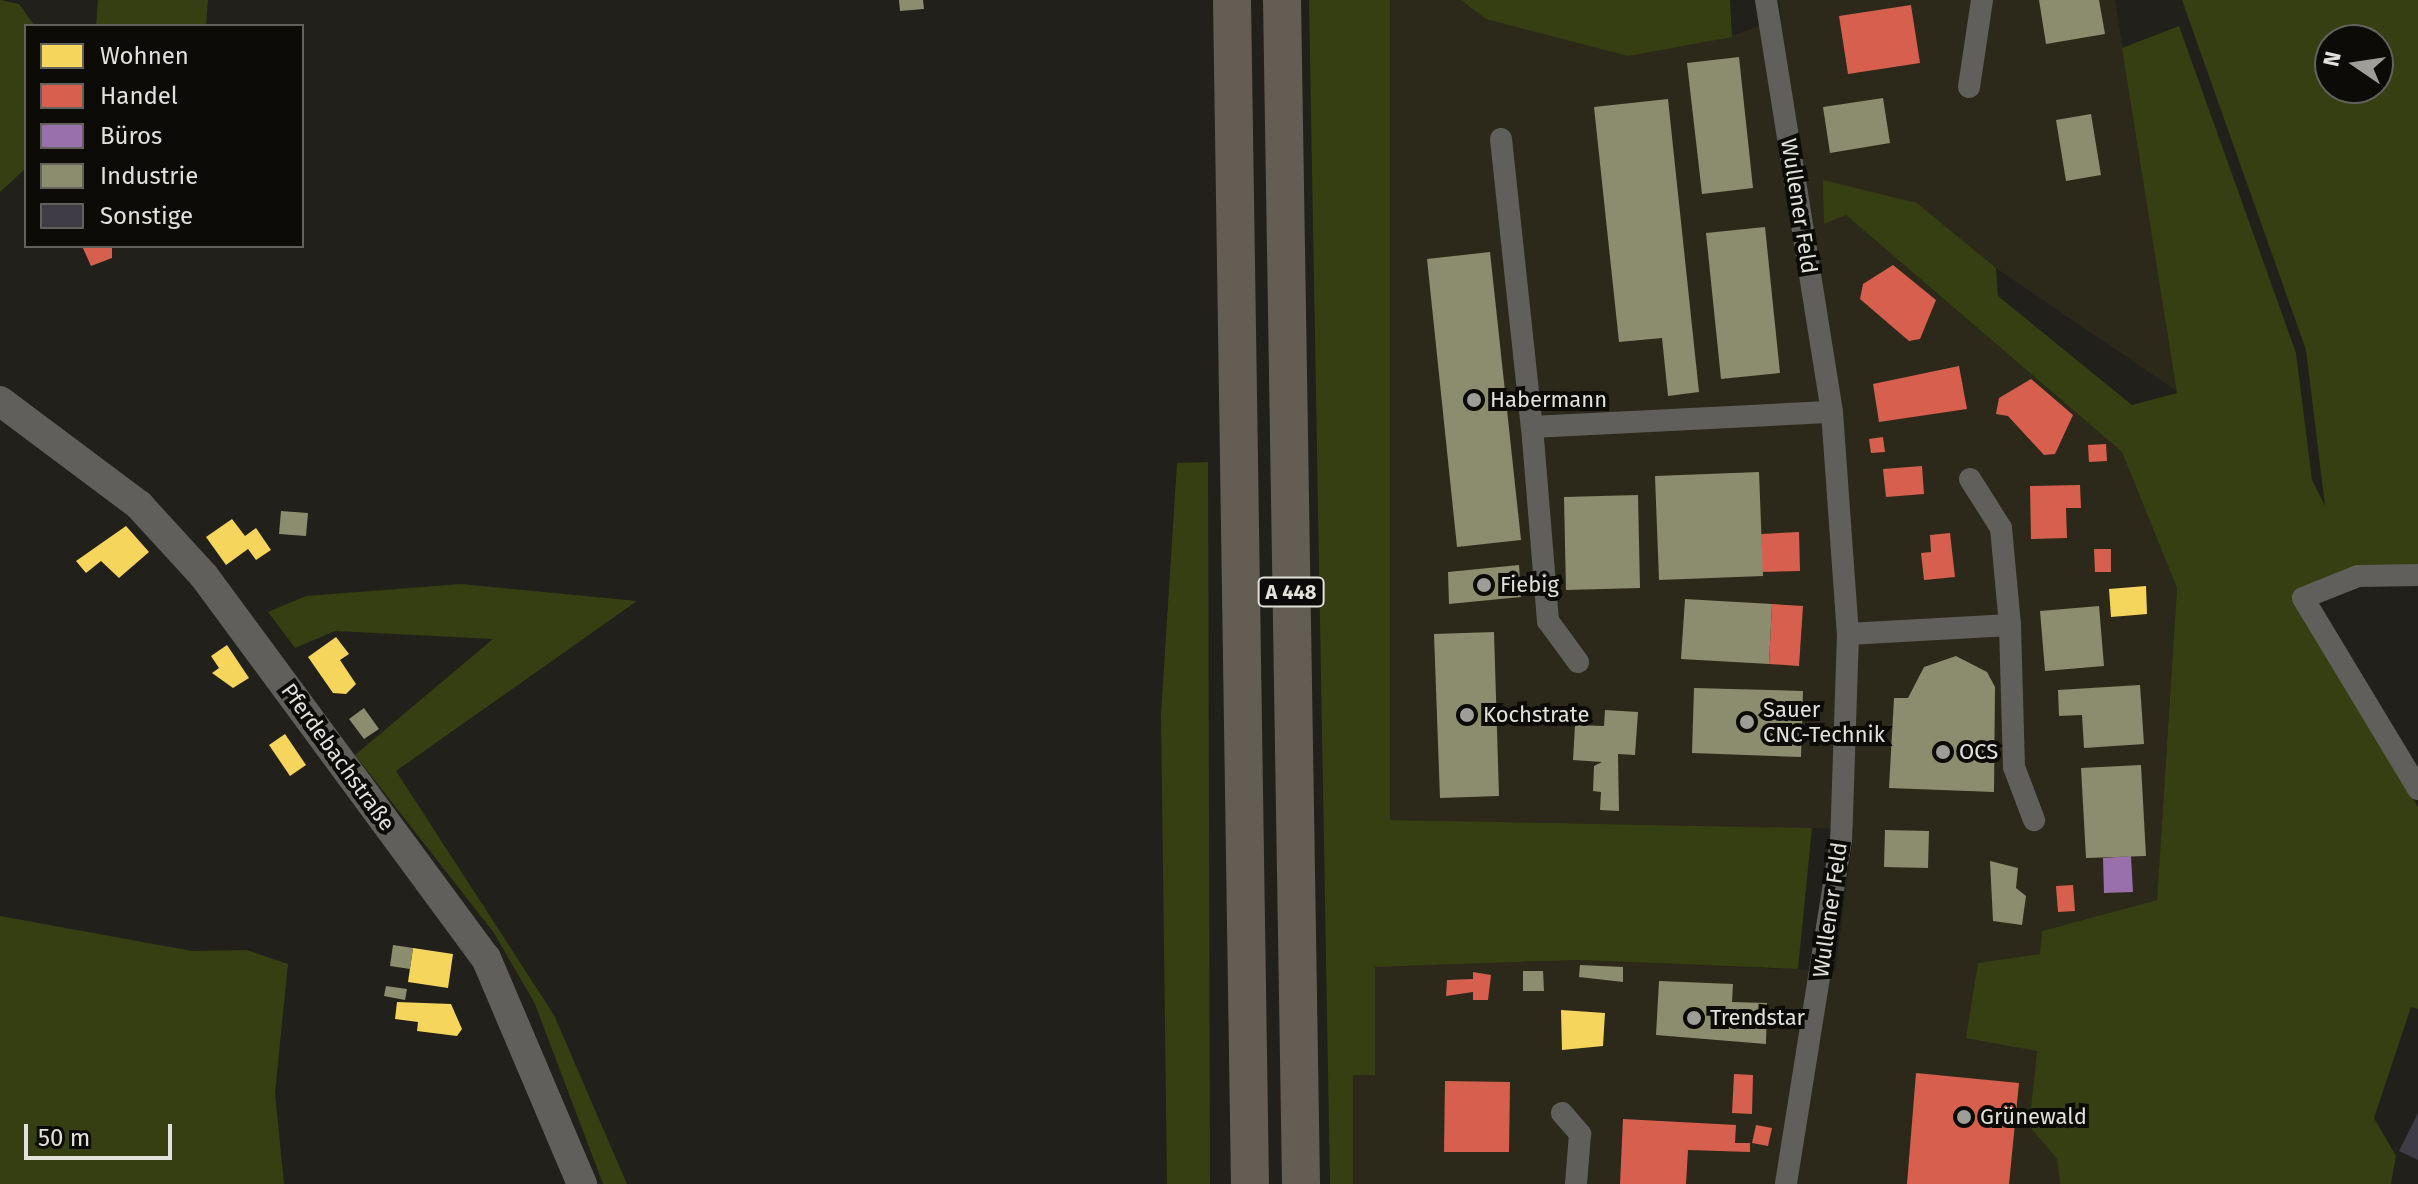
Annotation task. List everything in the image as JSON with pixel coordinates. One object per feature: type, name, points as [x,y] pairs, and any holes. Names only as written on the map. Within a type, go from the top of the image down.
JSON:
[{"type":"highway","name":"A 448","points":[[1232,0],[1250,1184]]},
{"type":"highway","name":"A 448","points":[[1282,0],[1301,1184]]},
{"type":"main road","name":"Pferdebachstraße","points":[[0,401],[139,505],[213,587],[486,958],[582,1184]]},
{"type":"street","name":"Wullener Feld","points":[[1766,0],[1832,412],[1848,634],[1841,840],[1786,1184]]},
{"type":"street","points":[[1969,87],[1982,0]]},
{"type":"street","points":[[1501,139],[1532,427],[1548,621],[1578,662]]},
{"type":"street","points":[[1532,427],[1832,412]]},
{"type":"street","points":[[1970,479],[2001,528],[2010,625],[2014,767],[2034,820]]},
{"type":"street","points":[[2418,575],[2358,576],[2330,591],[2303,598],[2418,789]]},
{"type":"street","points":[[1848,634],[2010,625]]},
{"type":"street","points":[[1562,1113],[1580,1134],[1576,1184]]},
{"type":"shaded area","points":[[1390,0],[1461,0],[1487,19],[1629,55],[1735,35],[1781,18],[1779,0],[2115,0],[2178,392],[1996,268],[1917,203],[1846,215],[2122,452],[2177,588],[2157,900],[2042,931],[2041,954],[1978,964],[2037,1051],[2029,1126],[2057,1159],[2060,1184],[1352,1184],[1353,1075],[1375,967],[1578,960],[1835,971],[1854,829],[1390,820]]},
{"type":"green space","points":[[0,0],[19,4],[34,24],[24,24],[24,170],[0,192]]},
{"type":"green space","points":[[98,0],[208,0],[206,24],[96,24]]},
{"type":"green space","points":[[1309,0],[1390,0],[1390,820],[1812,828],[1798,969],[1578,960],[1375,967],[1375,1075],[1353,1075],[1353,1184],[1330,1184]]},
{"type":"green space","points":[[1461,0],[1730,0],[1732,37],[1628,56],[1486,19]]},
{"type":"green space","points":[[2182,0],[2418,0],[2418,569],[2299,605],[2418,807],[2418,1009],[2411,1007],[2374,1118],[2396,1156],[2391,1184],[2060,1184],[2057,1159],[2029,1126],[2037,1051],[1966,1038],[1978,963],[2040,954],[2042,931],[2157,900],[2177,588],[2122,452],[1846,215],[1824,224],[1823,180],[1917,203],[1996,268],[1998,296],[2132,405],[2177,393],[2122,48],[2179,26],[2296,353],[2312,480],[2325,506],[2306,350]]},
{"type":"green space","points":[[1208,462],[1210,1184],[1167,1184],[1161,714],[1177,463]]},
{"type":"green space","points":[[461,584],[637,601],[396,771],[554,1015],[627,1184],[603,1184],[535,1004],[494,933],[355,755],[493,639],[335,631],[295,648],[268,612],[306,596]]},
{"type":"green space","points":[[0,916],[192,951],[247,950],[288,964],[275,1093],[284,1184],[0,1184]]},
{"type":"building: Wohnen","points":[[232,519],[245,536],[256,528],[271,550],[256,560],[248,549],[226,565],[206,537]]},
{"type":"building: Wohnen","points":[[126,526],[149,552],[119,578],[101,561],[86,573],[76,561]]},
{"type":"building: Wohnen","points":[[2146,586],[2147,614],[2111,617],[2109,589]]},
{"type":"building: Wohnen","points":[[336,637],[349,654],[340,660],[356,684],[346,694],[333,693],[308,657]]},
{"type":"building: Wohnen","points":[[227,645],[249,678],[233,688],[212,673],[219,668],[211,656]]},
{"type":"building: Wohnen","points":[[285,734],[306,765],[290,776],[269,745]]},
{"type":"building: Wohnen","points":[[413,948],[453,954],[448,988],[408,982]]},
{"type":"building: Wohnen","points":[[397,1002],[451,1004],[462,1029],[457,1036],[417,1031],[418,1022],[395,1019]]},
{"type":"building: Wohnen","points":[[1561,1010],[1605,1013],[1603,1046],[1562,1050]]},
{"type":"building: Handel","points":[[1911,5],[1920,63],[1848,74],[1839,16]]},
{"type":"building: Handel","points":[[83,248],[112,248],[112,258],[91,266]]},
{"type":"building: Handel","points":[[1893,265],[1936,300],[1920,339],[1909,341],[1860,299],[1863,284]]},
{"type":"building: Handel","points":[[1959,366],[1967,409],[1879,422],[1873,384]]},
{"type":"building: Handel","points":[[2031,379],[2073,415],[2055,454],[2044,455],[2008,416],[1996,414],[1999,398]]},
{"type":"building: Handel","points":[[1883,437],[1885,452],[1871,453],[1869,439]]},
{"type":"building: Handel","points":[[2106,444],[2107,461],[2089,462],[2088,445]]},
{"type":"building: Handel","points":[[1922,466],[1924,494],[1886,497],[1883,469]]},
{"type":"building: Handel","points":[[2080,485],[2081,508],[2066,508],[2067,538],[2031,539],[2030,486]]},
{"type":"building: Handel","points":[[1799,532],[1800,571],[1762,572],[1761,534]]},
{"type":"building: Handel","points":[[1950,533],[1955,577],[1924,580],[1921,553],[1931,552],[1930,535]]},
{"type":"building: Handel","points":[[2094,549],[2111,549],[2111,572],[2095,572]]},
{"type":"building: Handel","points":[[1772,604],[1803,606],[1799,666],[1769,664]]},
{"type":"building: Handel","points":[[2073,885],[2075,911],[2058,912],[2056,886]]},
{"type":"building: Handel","points":[[1473,972],[1491,975],[1488,1000],[1473,1000],[1473,992],[1446,996],[1447,980],[1473,979]]},
{"type":"building: Handel","points":[[1916,1073],[2019,1083],[2009,1184],[1907,1184]]},
{"type":"building: Handel","points":[[1734,1074],[1753,1075],[1752,1114],[1732,1113]]},
{"type":"building: Handel","points":[[1445,1081],[1510,1082],[1509,1152],[1444,1152]]},
{"type":"building: Handel","points":[[1623,1119],[1736,1125],[1735,1143],[1750,1143],[1750,1152],[1688,1150],[1686,1184],[1620,1184]]},
{"type":"building: Handel","points":[[1756,1125],[1772,1128],[1768,1146],[1752,1143]]},
{"type":"building: Büros","points":[[2131,856],[2133,892],[2104,893],[2103,858]]},
{"type":"building: Industrie","points":[[899,0],[923,0],[924,9],[900,11]]},
{"type":"building: Industrie","points":[[2039,0],[2099,0],[2105,34],[2046,44]]},
{"type":"building: Industrie","points":[[1739,57],[1753,188],[1702,194],[1687,63]]},
{"type":"building: Industrie","points":[[1883,98],[1890,143],[1830,153],[1823,107]]},
{"type":"building: Industrie","points":[[1668,99],[1699,392],[1668,396],[1662,338],[1619,342],[1594,107]]},
{"type":"building: Industrie","points":[[2091,114],[2101,175],[2066,181],[2056,120]]},
{"type":"building: Industrie","points":[[1765,227],[1780,373],[1721,379],[1706,233]]},
{"type":"building: Industrie","name":"Habermann","points":[[1490,252],[1521,540],[1457,547],[1427,259]]},
{"type":"building: Industrie","points":[[1759,472],[1763,576],[1659,580],[1655,476]]},
{"type":"building: Industrie","points":[[1638,495],[1640,588],[1566,590],[1564,497]]},
{"type":"building: Industrie","points":[[281,511],[308,513],[306,536],[279,534]]},
{"type":"building: Industrie","name":"Fiebig","points":[[1519,565],[1521,597],[1449,604],[1448,572]]},
{"type":"building: Industrie","points":[[1685,599],[1772,604],[1769,664],[1681,659]]},
{"type":"building: Industrie","points":[[2099,606],[2104,666],[2045,671],[2040,611]]},
{"type":"building: Industrie","name":"Kochstrate","points":[[1494,632],[1499,796],[1440,798],[1434,634]]},
{"type":"building: Industrie","name":"OCS","points":[[1956,656],[1987,672],[1995,687],[1994,792],[1889,788],[1894,698],[1908,698],[1924,667]]},
{"type":"building: Industrie","points":[[2140,685],[2144,744],[2084,748],[2082,715],[2059,716],[2058,690]]},
{"type":"building: Industrie","name":"Sauer CNC-Technik","points":[[1694,688],[1803,691],[1801,757],[1692,753]]},
{"type":"building: Industrie","points":[[364,708],[379,729],[364,739],[349,719]]},
{"type":"building: Industrie","points":[[1605,710],[1638,712],[1635,755],[1618,754],[1619,811],[1600,810],[1601,792],[1593,791],[1594,766],[1602,762],[1573,760],[1575,725],[1604,726]]},
{"type":"building: Industrie","points":[[2141,765],[2146,856],[2086,858],[2081,768]]},
{"type":"building: Industrie","points":[[1885,830],[1929,831],[1928,868],[1884,867]]},
{"type":"building: Industrie","points":[[1990,861],[2018,868],[2016,888],[2026,896],[2022,925],[1993,921]]},
{"type":"building: Industrie","points":[[393,945],[413,948],[410,969],[390,966]]},
{"type":"building: Industrie","points":[[1580,965],[1623,967],[1623,982],[1579,977]]},
{"type":"building: Industrie","points":[[1523,971],[1543,971],[1544,991],[1523,991]]},
{"type":"building: Industrie","name":"Trendstar","points":[[1659,981],[1733,984],[1732,1002],[1767,1003],[1766,1044],[1656,1035]]},
{"type":"building: Industrie","points":[[386,986],[407,989],[405,1000],[384,996]]},
{"type":"building: Sonstige","points":[[2418,1113],[2418,1160],[2399,1151]]},
{"type":"place","name":"Habermann","points":[[1474,400]]},
{"type":"place","name":"Fiebig","points":[[1484,585]]},
{"type":"place","name":"Kochstrate","points":[[1467,715]]},
{"type":"place","name":"Sauer CNC-Technik","points":[[1747,722]]},
{"type":"place","name":"OCS","points":[[1943,752]]},
{"type":"place","name":"Trendstar","points":[[1694,1018]]},
{"type":"place","name":"Grünewald","points":[[1964,1117]]}]
